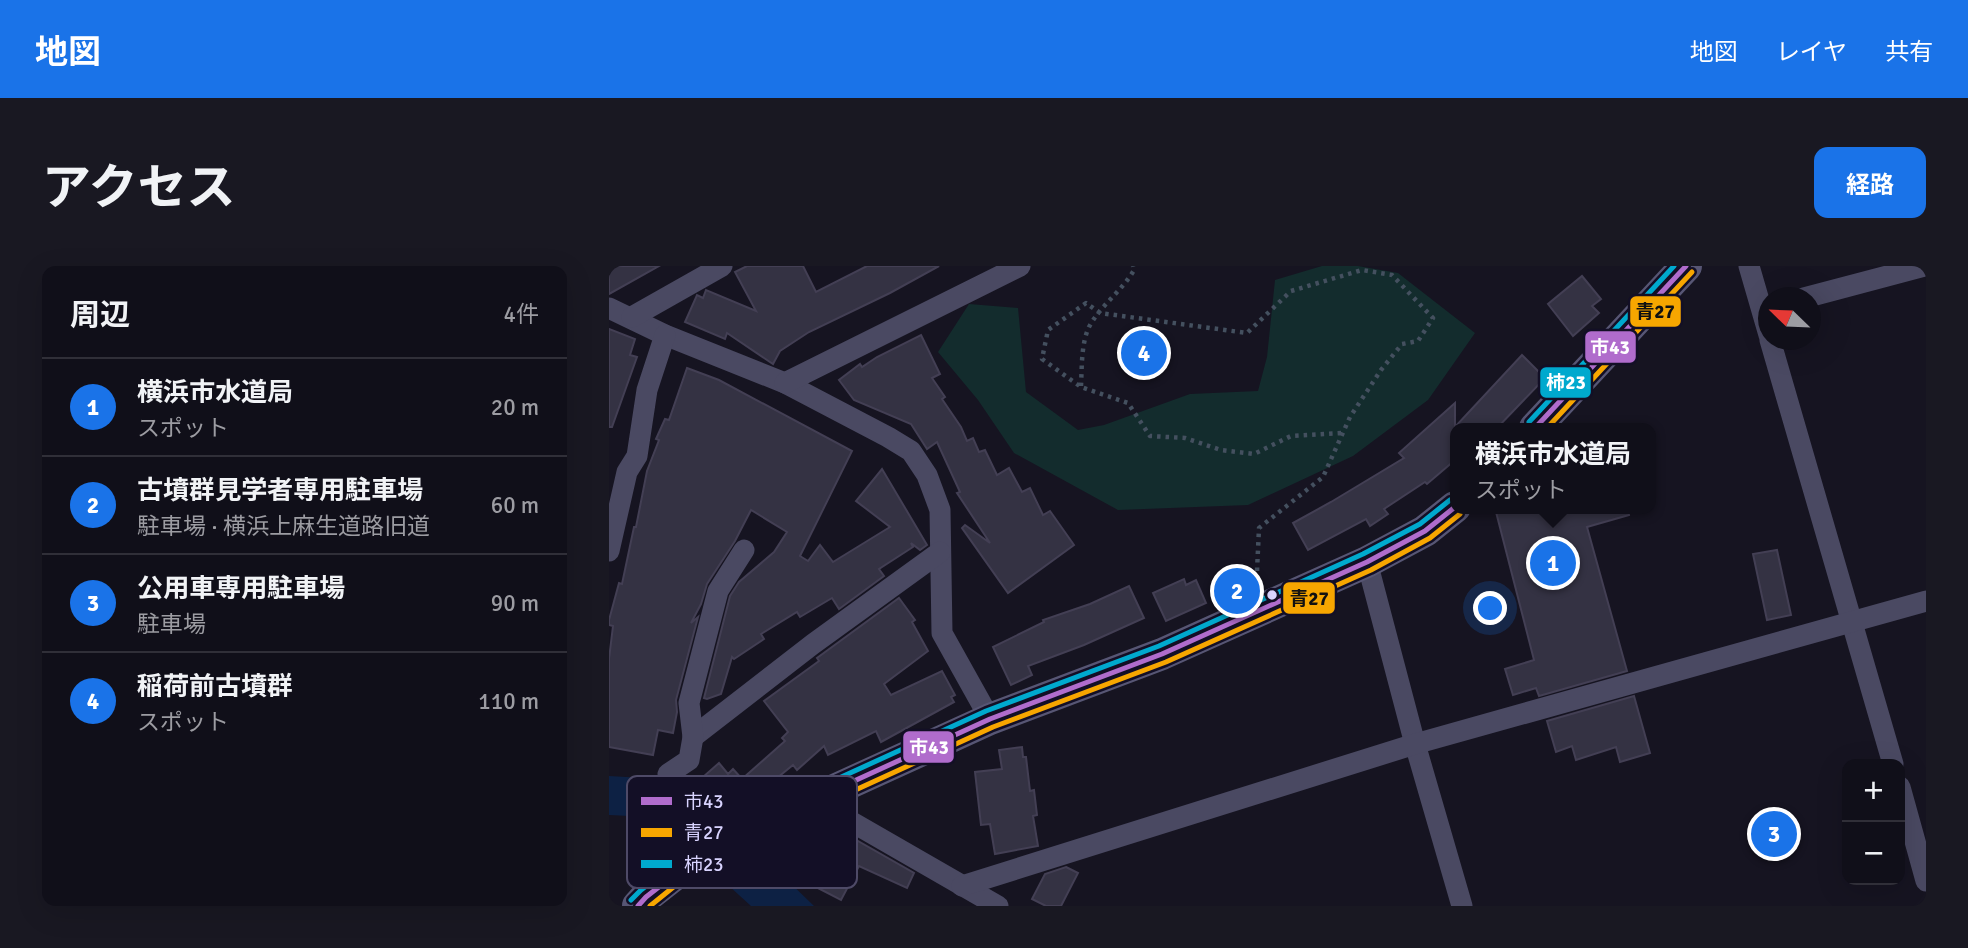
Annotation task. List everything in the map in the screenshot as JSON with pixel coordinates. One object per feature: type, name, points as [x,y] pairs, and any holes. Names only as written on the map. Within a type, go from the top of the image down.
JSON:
[{"type":"street","points":[[632,317],[722,266]]},
{"type":"street","points":[[785,383],[1020,266]]},
{"type":"street","points":[[1540,423],[1686,266]]},
{"type":"street","points":[[1749,266],[1758,290]]},
{"type":"street","points":[[1821,294],[1925,266]]},
{"type":"street","points":[[609,308],[665,335],[785,383],[888,437],[911,452],[927,475],[940,510],[942,633],[990,719]]},
{"type":"street","points":[[609,551],[618,469],[637,456],[647,390],[665,335]]},
{"type":"street","points":[[1773,350],[1892,759]]},
{"type":"street","points":[[857,780],[990,719],[1162,654],[1367,562],[1425,531],[1450,511]]},
{"type":"street","points":[[668,774],[689,760],[692,737],[689,703],[717,591],[744,550]]},
{"type":"street","points":[[692,737],[813,644],[940,552]]},
{"type":"street","points":[[1367,562],[1415,744],[1462,906]]},
{"type":"street","points":[[962,886],[1415,744],[1926,601]]},
{"type":"street","points":[[1905,805],[1926,881]]},
{"type":"street","points":[[857,825],[998,906]]},
{"type":"street","points":[[638,906],[657,888]]},
{"type":"path","points":[[1081,387],[1082,355],[1089,327],[1126,285],[1134,270],[1133,266]]},
{"type":"path","points":[[1257,570],[1259,528],[1323,477],[1343,433],[1350,417],[1381,370],[1402,344],[1418,341],[1433,318],[1392,275],[1362,270],[1291,291],[1247,333],[1100,313],[1086,303],[1048,330],[1042,359],[1081,387],[1128,403],[1150,436],[1185,438],[1221,450],[1254,454],[1290,436],[1343,433]]},
{"type":"green space","points":[[1322,266],[1358,266],[1398,273],[1475,333],[1428,400],[1353,456],[1248,505],[1118,510],[1014,453],[978,400],[938,352],[969,304],[1018,308],[1026,392],[1078,430],[1104,425],[1190,394],[1258,391],[1267,357],[1275,280]]},
{"type":"water","points":[[609,776],[627,777],[627,816],[609,815]]},
{"type":"water","points":[[731,888],[795,888],[814,906],[751,906]]},
{"type":"building","points":[[609,266],[659,266],[609,294]]},
{"type":"building","points":[[747,266],[803,266],[816,292],[867,266],[939,266],[809,332],[780,351],[773,364],[727,333],[725,339],[685,322],[697,295],[703,298],[706,290],[756,311],[735,272]]},
{"type":"building","points":[[1582,276],[1601,299],[1592,306],[1599,313],[1573,336],[1548,304]]},
{"type":"building","points":[[609,329],[635,339],[630,355],[637,357],[612,427],[609,427]]},
{"type":"building","points":[[921,335],[940,374],[932,378],[945,397],[942,399],[967,441],[973,438],[979,452],[985,450],[997,475],[1009,468],[1022,492],[1030,488],[1043,515],[1050,511],[1074,545],[1008,593],[962,528],[965,525],[990,543],[957,493],[960,492],[937,442],[927,449],[911,424],[854,400],[839,380],[860,364],[862,367]]},
{"type":"building","points":[[1522,355],[1545,378],[1502,423],[1459,423]]},
{"type":"building","points":[[687,368],[719,380],[852,451],[800,556],[808,561],[820,545],[833,562],[890,527],[856,501],[882,469],[927,545],[920,550],[911,543],[913,547],[879,569],[884,576],[839,609],[832,598],[800,617],[797,612],[761,634],[764,639],[734,659],[732,657],[721,694],[707,699],[704,698],[730,596],[739,582],[774,552],[787,532],[751,510],[707,584],[691,623],[698,617],[676,700],[673,733],[658,730],[653,755],[609,747],[609,659],[613,626],[609,625],[609,620],[619,583],[622,584],[647,471],[659,440],[656,439],[665,419],[669,420]]},
{"type":"building","points":[[1455,403],[1455,423],[1450,423],[1450,464],[1427,484],[1425,482],[1384,509],[1388,514],[1370,526],[1366,519],[1308,550],[1293,523],[1404,458],[1399,453]]},
{"type":"building","points":[[1497,514],[1629,514],[1587,527],[1627,671],[1539,696],[1536,688],[1513,695],[1505,669],[1534,660]]},
{"type":"building","points":[[1777,550],[1791,615],[1767,620],[1753,554]]},
{"type":"building","points":[[1184,579],[1186,585],[1196,580],[1206,603],[1166,621],[1153,593]]},
{"type":"building","points":[[1129,586],[1144,618],[1028,666],[1032,675],[1011,685],[993,647],[1044,622],[1043,620],[1090,604]]},
{"type":"building","points":[[899,598],[915,620],[912,622],[928,651],[884,684],[891,695],[942,671],[955,695],[951,697],[954,702],[881,742],[876,731],[828,755],[824,746],[797,770],[793,765],[779,776],[745,776],[785,741],[782,738],[788,732],[764,701],[819,661],[817,658]]},
{"type":"building","points":[[1634,696],[1650,753],[1620,762],[1616,747],[1576,760],[1572,746],[1556,752],[1547,721]]},
{"type":"building","points":[[1022,747],[1023,757],[1026,757],[1030,791],[1034,790],[1037,815],[1033,816],[1038,846],[995,854],[990,824],[981,825],[975,772],[1002,769],[999,750]]},
{"type":"building","points":[[719,763],[728,774],[733,769],[739,776],[704,776]]},
{"type":"building","points":[[857,841],[914,873],[907,888],[859,866],[857,870]]},
{"type":"building","points":[[1066,867],[1078,873],[1061,906],[1046,906],[1032,899],[1045,874]]},
{"type":"building","points":[[818,888],[847,888],[841,900]]},
{"type":"transit line","name":"柿23","points":[[1529,422],[1674,266]]},
{"type":"transit line","name":"市43","points":[[1540,423],[1686,266]]},
{"type":"transit line","name":"青27","points":[[1552,423],[1692,272]]},
{"type":"transit line","name":"柿23","points":[[843,776],[986,711],[1159,646],[1363,554],[1420,524],[1450,500]]},
{"type":"transit line","name":"市43","points":[[857,780],[990,719],[1162,654],[1367,562],[1425,531],[1450,511]]},
{"type":"transit line","name":"青27","points":[[857,789],[993,727],[1166,662],[1371,570],[1430,538],[1460,514]]},
{"type":"transit line","name":"柿23","points":[[631,900],[644,888]]},
{"type":"transit line","name":"市43","points":[[638,906],[658,888]]},
{"type":"transit line","name":"青27","points":[[650,906],[672,888]]},
{"type":"place","name":"稲荷前古墳群","points":[[1144,353]]},
{"type":"place","name":"横浜市水道局","points":[[1553,563]]},
{"type":"place","name":"古墳群見学者専用駐車場","points":[[1237,591]]},
{"type":"place","name":"公用車専用駐車場","points":[[1774,834]]}]
